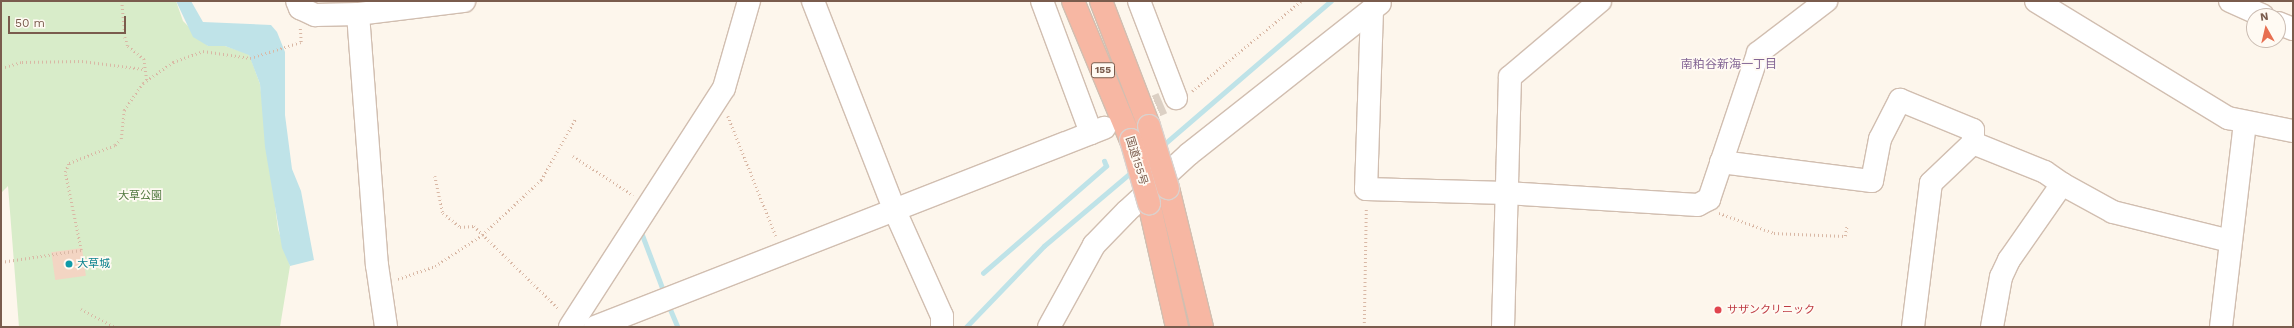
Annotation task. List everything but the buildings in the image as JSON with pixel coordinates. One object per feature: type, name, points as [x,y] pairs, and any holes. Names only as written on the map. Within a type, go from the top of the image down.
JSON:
[{"type":"highway","name":"国道155号","points":[[1073,1],[1130,140],[1149,203],[1177,327]]},
{"type":"highway","name":"国道155号","points":[[1101,1],[1149,126],[1168,188],[1202,327]]},
{"type":"street","points":[[299,4],[315,14],[358,14],[464,1]]},
{"type":"street","points":[[571,323],[724,88],[749,1]]},
{"type":"street","points":[[814,1],[895,211],[942,316],[942,327]]},
{"type":"street","points":[[595,327],[1098,131],[1042,1]]},
{"type":"street","points":[[1139,1],[1176,98]]},
{"type":"street","points":[[1503,327],[1510,77],[1600,1]]},
{"type":"street","points":[[1377,5],[1366,189],[1506,193],[1703,204],[1709,199],[1758,53],[1826,1]]},
{"type":"street","points":[[2036,1],[2228,118],[2293,131]]},
{"type":"street","points":[[2230,1],[2246,8]]},
{"type":"street","points":[[1049,327],[1094,245],[1127,211],[1189,154],[1377,5]]},
{"type":"street","points":[[358,14],[381,285],[386,327]]},
{"type":"street","points":[[1721,162],[1872,181],[1880,139],[1900,100],[1973,130],[1973,143],[1931,183],[1913,327]]},
{"type":"street","points":[[2221,327],[2245,122]]},
{"type":"street","points":[[1973,143],[2045,172],[2062,184],[2114,212],[2230,241]]},
{"type":"street","points":[[1992,327],[2001,278],[2009,260],[2062,184]]},
{"type":"path","points":[[122,1],[125,37],[128,46],[144,59],[143,69],[147,80]]},
{"type":"path","points":[[1176,98],[1199,88],[1301,1]]},
{"type":"path","points":[[1,262],[81,250],[65,172],[69,163],[115,145],[121,139],[124,110],[147,80],[173,62],[204,50],[250,58],[301,42],[299,4]]},
{"type":"path","points":[[1,68],[22,62],[82,61],[143,69]]},
{"type":"path","points":[[715,101],[726,111],[784,254]]},
{"type":"path","points":[[381,285],[435,266],[482,235],[541,180],[576,118]]},
{"type":"path","points":[[573,156],[648,204]]},
{"type":"path","points":[[435,176],[443,213],[460,227],[474,226],[571,323]]},
{"type":"path","points":[[1364,327],[1366,189]]},
{"type":"path","points":[[1703,204],[1774,233],[1844,236],[1847,225]]},
{"type":"path","points":[[82,309],[115,327]]},
{"type":"green space","name":"大草公園","points":[[1,1],[176,1],[183,21],[208,46],[225,46],[249,54],[260,84],[278,229],[290,266],[280,327],[19,327],[8,186],[1,193]]},
{"type":"water","points":[[176,1],[191,1],[203,22],[271,25],[277,32],[285,52],[285,115],[292,169],[301,191],[314,260],[290,266],[282,248],[265,147],[260,84],[249,55],[225,46],[208,46],[193,37]]},
{"type":"waterway","points":[[1161,147],[1331,1]]},
{"type":"waterway","points":[[983,273],[1106,166],[1104,161]]},
{"type":"waterway","points":[[966,327],[1044,246],[1134,170]]},
{"type":"waterway","points":[[641,231],[664,292]]},
{"type":"waterway","points":[[669,306],[678,327]]},
{"type":"tunnel","points":[[1126,119],[1163,103]]},
{"type":"place","name":"大草城","points":[[69,264]]},
{"type":"place","name":"サザンクリニック","points":[[1718,310]]},
{"type":"district","name":"南粕谷新海一丁目","points":[[1729,65]]}]
